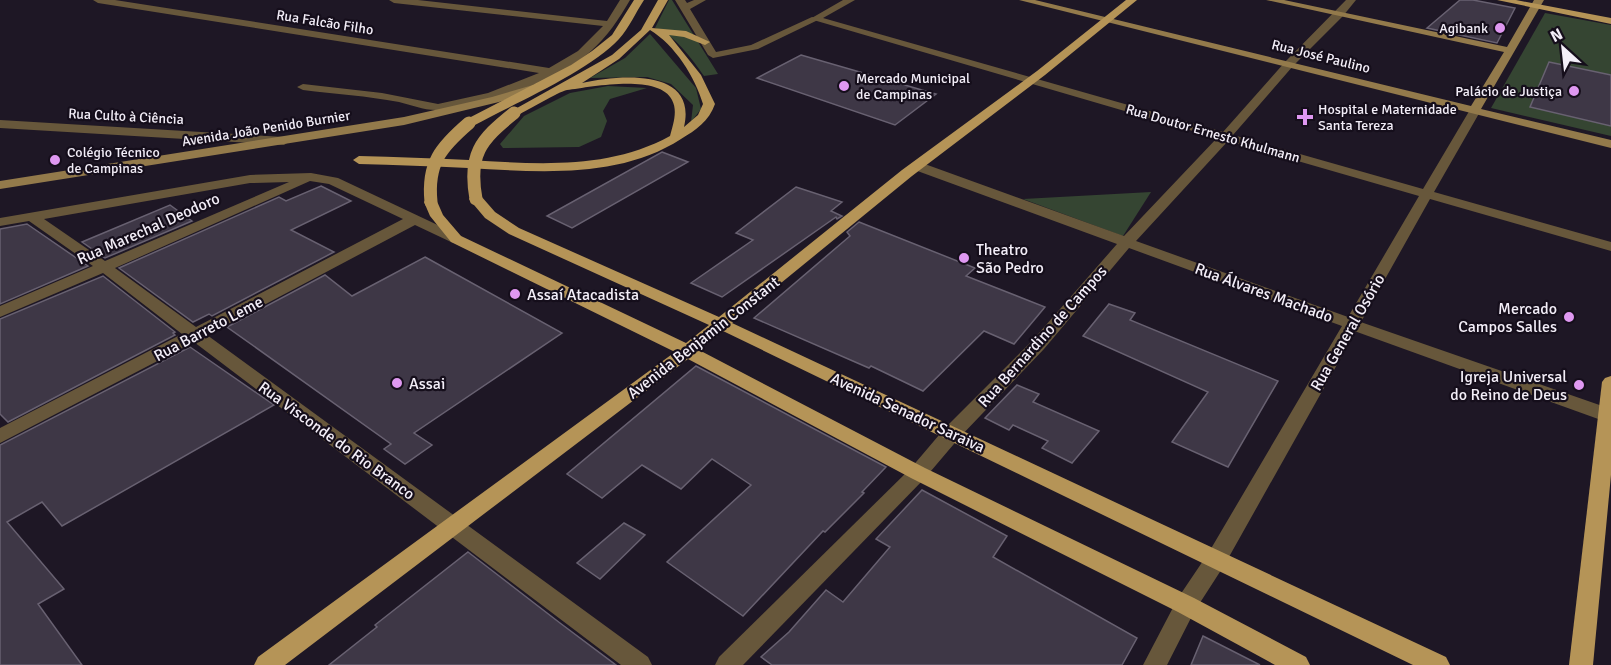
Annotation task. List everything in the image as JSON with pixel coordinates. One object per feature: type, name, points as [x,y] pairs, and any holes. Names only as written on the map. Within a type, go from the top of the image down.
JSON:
[{"type":"main road","points":[[639,0],[616,37],[575,67],[469,123],[450,139],[438,154],[430,173],[428,186],[431,202],[438,216],[456,239],[687,351],[918,473],[1186,605],[1298,665]]},
{"type":"main road","points":[[554,92],[615,56],[645,31],[663,0]]},
{"type":"main road","name":"Rua José Paulino","points":[[1024,0],[1611,144]]},
{"type":"main road","name":"Avenida Benjamin Constant","points":[[267,665],[687,351],[917,166],[1132,0]]},
{"type":"main road","points":[[1271,0],[1508,50]]},
{"type":"main road","points":[[1502,0],[1537,3],[1611,21]]},
{"type":"main road","name":"Rua General Osório","points":[[1475,110],[1537,3]]},
{"type":"main road","points":[[616,37],[658,30],[686,34],[705,42]]},
{"type":"main road","points":[[359,160],[533,168],[576,166],[631,158],[675,139],[700,121],[709,104],[700,80],[666,36],[658,30]]},
{"type":"main road","points":[[554,92],[606,81],[644,81],[664,86],[676,96],[682,106],[675,139]]},
{"type":"main road","name":"Avenida João Penido Burnier","points":[[0,185],[285,141],[454,111],[533,88]]},
{"type":"main road","name":"Avenida Senador Saraiva","points":[[554,92],[514,113],[490,131],[473,158],[471,178],[476,198],[490,215],[513,231],[722,324],[1217,558],[1437,665]]},
{"type":"main road","points":[[1581,665],[1611,382]]},
{"type":"street","name":"Rua Falcão Filho","points":[[98,0],[549,71]]},
{"type":"street","points":[[394,0],[608,24]]},
{"type":"street","points":[[303,87],[396,98],[439,107],[463,104],[549,71],[582,53],[596,42],[625,0]]},
{"type":"street","points":[[701,0],[682,4],[714,55],[756,49],[850,0]]},
{"type":"street","name":"Rua Bernardino de Campos","points":[[727,665],[918,473],[952,433],[1038,345],[1126,243],[1226,137],[1289,64],[1340,14],[1351,0]]},
{"type":"street","points":[[161,10],[177,3]]},
{"type":"street","name":"Rua Doutor Ernesto Khulmann","points":[[815,19],[1611,247]]},
{"type":"street","name":"Rua General Osório","points":[[1155,665],[1186,605],[1217,558],[1475,110]]},
{"type":"street","name":"Rua Culto à Ciência","points":[[0,124],[285,141]]},
{"type":"street","name":"Rua Álvares Machado","points":[[917,166],[1609,416]]},
{"type":"street","points":[[0,222],[250,179],[311,177],[333,181],[456,239]]},
{"type":"street","name":"Rua Marechal Deodoro","points":[[0,312],[311,177]]},
{"type":"street","name":"Rua Visconde do Rio Branco","points":[[32,217],[104,267],[640,665]]},
{"type":"street","name":"Rua Barreto Leme","points":[[0,436],[415,219]]},
{"type":"green space","points":[[669,0],[672,0],[718,74],[704,76],[676,42],[655,28]]},
{"type":"green space","points":[[1545,13],[1611,25],[1611,136],[1491,108]]},
{"type":"green space","points":[[650,34],[696,88],[701,109],[691,122],[693,105],[671,84],[647,77],[590,78],[625,58]]},
{"type":"green space","points":[[608,86],[647,88],[610,99],[603,111],[607,121],[601,137],[579,147],[503,148],[500,144],[524,116],[570,93]]},
{"type":"green space","points":[[1151,192],[1123,236],[1023,199]]},
{"type":"building","points":[[1460,0],[1473,0],[1515,8],[1497,43],[1427,28]]},
{"type":"building","name":"Mercado Municipal de Campinas","points":[[801,55],[936,94],[895,125],[757,78]]},
{"type":"building","name":"Palácio de Justiça","points":[[1549,62],[1611,75],[1611,126],[1530,107]]},
{"type":"building","points":[[662,152],[688,162],[572,228],[547,216]]},
{"type":"building","points":[[321,186],[351,201],[291,230],[334,252],[212,316],[209,314],[193,322],[119,268],[279,197],[286,201]]},
{"type":"building","points":[[796,187],[842,202],[831,211],[842,216],[837,219],[836,217],[722,297],[691,283],[753,240],[736,233]]},
{"type":"building","points":[[170,205],[192,221],[105,258],[82,242]]},
{"type":"building","points":[[859,222],[975,268],[966,276],[1045,307],[1014,344],[984,331],[923,391],[871,366],[869,368],[754,318],[850,236],[847,232]]},
{"type":"building","points":[[27,224],[88,266],[0,304],[0,229]]},
{"type":"building","name":"Assai","points":[[425,257],[562,333],[414,433],[432,445],[405,464],[384,449],[391,444],[227,327],[325,275],[352,296]]},
{"type":"building","points":[[103,276],[175,332],[173,333],[175,335],[8,422],[0,414],[0,319]]},
{"type":"building","points":[[1109,304],[1135,313],[1130,320],[1278,381],[1228,467],[1172,442],[1208,392],[1083,336]]},
{"type":"building","points":[[190,347],[274,405],[62,526],[42,502],[7,522],[64,589],[38,604],[82,665],[0,665],[0,445]]},
{"type":"building","points":[[696,366],[886,467],[862,492],[864,493],[825,532],[823,531],[743,616],[667,562],[751,485],[712,459],[681,489],[642,465],[602,498],[567,474]]},
{"type":"building","points":[[1017,385],[1039,394],[1033,402],[1099,431],[1072,463],[1042,448],[1048,441],[1013,425],[1009,430],[985,418]]},
{"type":"building","points":[[922,490],[1007,536],[993,557],[1137,638],[1122,665],[772,665],[761,657],[789,632],[826,590],[843,602],[890,547],[876,539]]},
{"type":"building","points":[[624,523],[645,535],[600,579],[577,563]]},
{"type":"building","points":[[468,552],[616,665],[329,665],[377,627],[375,625]]},
{"type":"building","points":[[1203,636],[1260,665],[1191,665]]},
{"type":"place","name":"Agibank","points":[[1500,28]]},
{"type":"place","name":"Mercado Municipal de Campinas","points":[[844,86]]},
{"type":"place","name":"Palácio de Justiça","points":[[1574,91]]},
{"type":"place","name":"Hospital e Maternidade Santa Tereza","points":[[1305,117]]},
{"type":"place","name":"Colégio Técnico de Campinas","points":[[55,160]]},
{"type":"place","name":"Theatro São Pedro","points":[[964,258]]},
{"type":"place","name":"Assaí Atacadista","points":[[515,294]]},
{"type":"place","name":"Mercado Campos Salles","points":[[1569,317]]},
{"type":"place","name":"Assai","points":[[397,383]]},
{"type":"place","name":"Igreja Universal do Reino de Deus","points":[[1579,385]]}]
